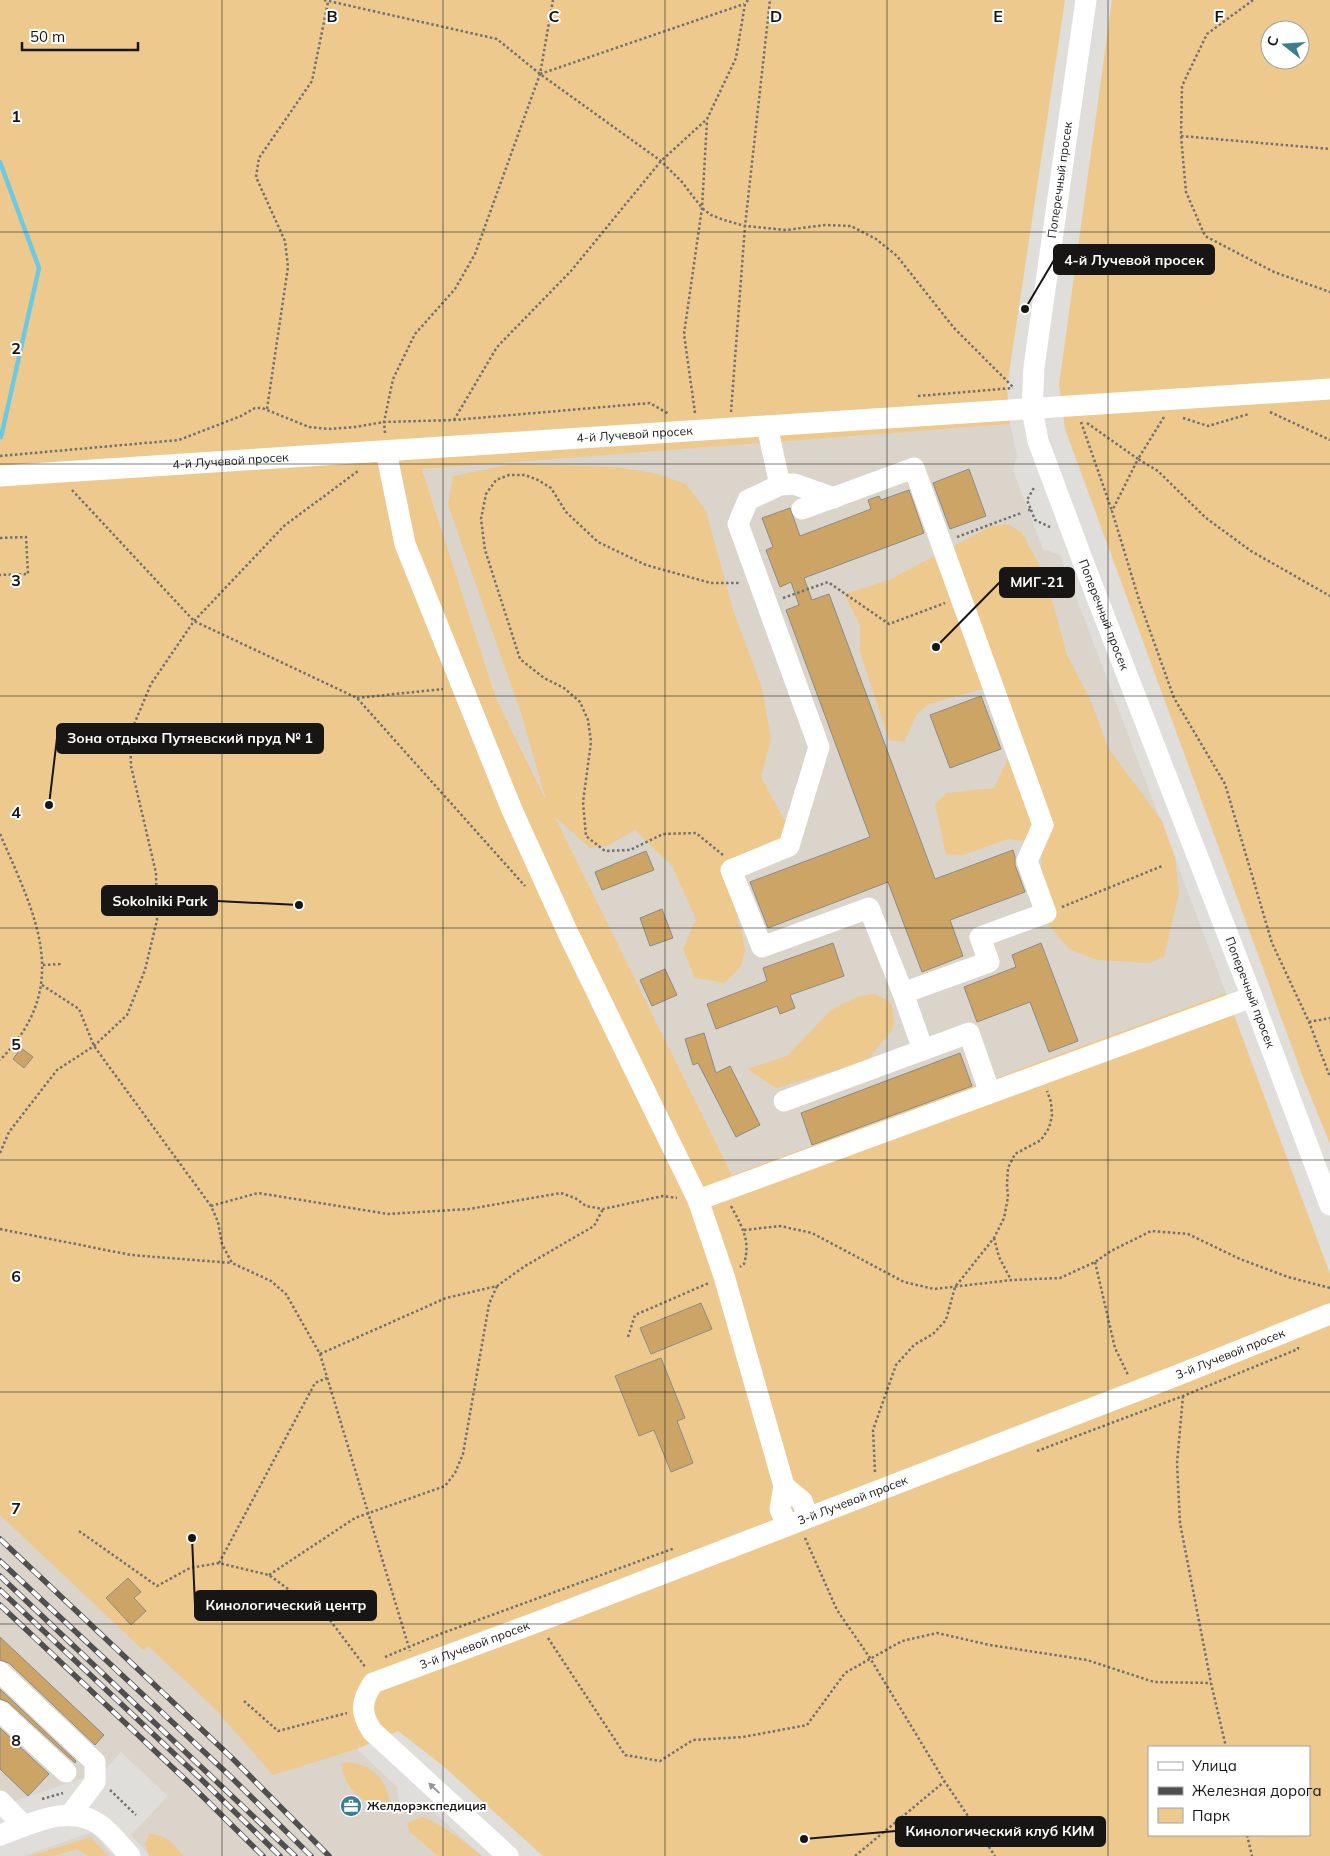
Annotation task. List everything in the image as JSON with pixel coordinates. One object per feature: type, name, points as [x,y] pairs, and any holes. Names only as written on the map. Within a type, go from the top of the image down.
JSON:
[{"type":"street","name":"Поперечный просек","points":[[1086,0],[1034,367],[1032,409],[1038,441],[1330,1205]]},
{"type":"street","name":"4-й Лучевой просек","points":[[0,476],[1330,389]]},
{"type":"street","points":[[767,426],[780,485]]},
{"type":"street","points":[[386,451],[405,544],[512,810],[568,933],[698,1200],[724,1276],[784,1486],[780,1509],[797,1521]]},
{"type":"street","points":[[802,509],[914,468],[1043,825],[1027,861],[1046,913],[980,937],[989,962],[903,993]]},
{"type":"street","points":[[834,498],[794,484],[780,485],[748,500],[738,524],[819,748],[789,846],[731,870],[762,947],[870,908],[923,1050]]},
{"type":"street","points":[[698,1200],[1252,997]]},
{"type":"street","points":[[784,1101],[968,1034],[990,1093]]},
{"type":"street","name":"3-й Лучевой просек","points":[[373,1683],[540,1621],[1178,1375],[1330,1314]]},
{"type":"street","points":[[0,1672],[95,1762],[95,1782],[70,1815]]},
{"type":"street","points":[[373,1683],[365,1694],[363,1708],[364,1720],[372,1731],[508,1856]]},
{"type":"street","points":[[0,1712],[66,1772]]},
{"type":"street","points":[[0,1801],[24,1826]]},
{"type":"street","points":[[0,1835],[56,1816],[70,1815],[91,1819],[102,1826],[130,1856]]},
{"type":"path","points":[[324,0],[497,39],[540,74],[661,161],[682,182],[702,208],[711,215],[745,226],[786,230],[825,225],[851,226],[876,239],[897,256],[954,328],[1013,388]]},
{"type":"path","points":[[386,451],[384,422],[393,379],[415,334],[455,290],[475,254],[540,74],[553,0]]},
{"type":"path","points":[[540,74],[744,4],[748,0]]},
{"type":"path","points":[[731,405],[745,226],[770,0]]},
{"type":"path","points":[[1253,0],[1207,34],[1182,86],[1181,136],[1186,192],[1205,236],[1274,272],[1330,292]]},
{"type":"path","points":[[267,409],[288,268],[285,241],[256,177],[259,158],[312,81],[328,2]]},
{"type":"path","points":[[695,414],[684,334],[702,208],[707,120],[736,58],[744,4]]},
{"type":"path","points":[[454,420],[497,347],[571,271],[661,161],[707,120]]},
{"type":"path","points":[[1181,136],[1330,149]]},
{"type":"path","points":[[0,456],[179,440],[241,416],[256,408],[267,409],[310,427],[328,429],[384,422],[454,420],[650,403],[673,416]]},
{"type":"path","points":[[1264,409],[1330,440]]},
{"type":"path","points":[[1112,511],[1138,459],[1166,412]]},
{"type":"path","points":[[1330,596],[1252,551],[1206,518],[1158,471],[1080,418],[1112,511],[1140,603],[1174,698],[1224,784],[1272,943],[1309,1022],[1330,1077]]},
{"type":"path","points":[[0,1153],[9,1132],[57,1070],[94,1046],[127,1015],[145,970],[157,920],[156,873],[131,766],[130,734],[151,684],[194,621],[284,526],[363,468]]},
{"type":"path","points":[[56,473],[194,621],[358,698],[529,889]]},
{"type":"path","points":[[731,870],[726,858],[696,833],[663,834],[630,850],[605,851],[586,836],[583,802],[591,742],[588,720],[580,702],[564,688],[544,678],[520,658],[486,550],[482,519],[486,494],[496,480],[509,475],[524,475],[538,480],[551,488],[566,512],[598,542],[646,564],[711,583],[760,583]]},
{"type":"path","points":[[1035,485],[1027,500],[1030,510],[1035,520],[1053,528]]},
{"type":"path","points":[[942,543],[1021,513]]},
{"type":"path","points":[[0,538],[26,537],[28,574],[0,575]]},
{"type":"path","points":[[768,604],[828,582],[889,624],[960,597]]},
{"type":"path","points":[[358,698],[463,688]]},
{"type":"path","points":[[0,834],[39,933],[43,965],[42,985],[34,1010],[21,1034],[0,1060]]},
{"type":"path","points":[[1046,913],[1162,866]]},
{"type":"path","points":[[43,965],[63,964]]},
{"type":"path","points":[[42,985],[79,1010],[94,1046],[211,1206],[218,1222],[222,1244],[232,1263]]},
{"type":"path","points":[[1309,1022],[1330,1018]]},
{"type":"path","points":[[875,1474],[873,1430],[896,1365],[914,1345],[933,1334],[946,1320],[955,1287],[994,1238],[1004,1218],[1008,1197],[1006,1185],[1008,1168],[1015,1154],[1041,1140],[1049,1128],[1052,1116],[1051,1102],[1040,1074]]},
{"type":"path","points":[[628,1337],[635,1315],[724,1276],[744,1264],[748,1244],[744,1230],[724,1191]]},
{"type":"path","points":[[211,1206],[258,1193],[388,1214],[469,1209],[561,1193],[575,1198],[586,1206],[603,1209],[663,1196],[698,1200]]},
{"type":"path","points":[[320,1354],[446,1298],[497,1286],[525,1266],[594,1226],[603,1209]]},
{"type":"path","points":[[744,1230],[780,1226],[812,1233],[904,1282],[934,1289],[1012,1280],[1060,1278],[1095,1262],[1151,1231],[1188,1234],[1240,1259],[1288,1277],[1330,1288]]},
{"type":"path","points":[[0,1229],[131,1255],[232,1263],[271,1281],[286,1294],[320,1354],[415,1666]]},
{"type":"path","points":[[994,1238],[999,1257],[1012,1280]]},
{"type":"path","points":[[1095,1262],[1115,1348],[1128,1375]]},
{"type":"path","points":[[269,1575],[355,1518],[444,1486],[455,1472],[463,1454],[489,1304],[497,1286]]},
{"type":"path","points":[[1178,1375],[1183,1396],[1177,1463],[1180,1523],[1211,1683],[1226,1746]]},
{"type":"path","points":[[219,1564],[315,1384],[327,1378]]},
{"type":"path","points":[[797,1521],[837,1610],[870,1658],[945,1782],[995,1856]]},
{"type":"path","points":[[79,1531],[157,1586],[190,1568],[219,1564],[269,1575],[329,1619],[361,1660],[373,1683]]},
{"type":"path","points":[[540,1621],[546,1635],[625,1755],[660,1761],[693,1740],[743,1737],[807,1726],[845,1673],[902,1641],[937,1633],[990,1645],[1087,1660],[1154,1682],[1211,1683]]},
{"type":"path","points":[[244,1700],[278,1731],[363,1708]]},
{"type":"path","points":[[855,1856],[945,1782]]},
{"type":"path","points":[[123,1802],[136,1815]]},
{"type":"path","points":[[1247,1836],[1252,1856]]},
{"type":"shaded area","points":[[1010,424],[1017,456],[1013,470],[1043,549],[1060,555],[1226,993],[732,1175],[496,698],[422,468]]},
{"type":"shaded area","points":[[0,1506],[215,1709],[273,1774],[357,1749],[397,1787],[400,1810],[409,1813],[422,1802],[482,1856],[150,1856],[131,1835],[168,1796],[121,1752],[104,1771],[0,1806]]},
{"type":"shaded area","points":[[92,1832],[113,1856],[24,1856]]},
{"type":"green space","points":[[0,0],[1065,0],[1007,387],[1010,424],[422,469],[496,698],[546,800],[522,716],[448,505],[453,476],[512,464],[616,467],[658,474],[686,484],[706,511],[733,610],[762,688],[771,739],[761,777],[786,823],[780,843],[742,857],[737,921],[742,932],[745,951],[741,966],[725,983],[695,978],[683,949],[696,919],[672,866],[635,830],[607,846],[590,848],[555,817],[732,1175],[1226,993],[1330,1274],[1330,1856],[543,1856],[442,1765],[398,1731],[357,1749],[273,1775],[215,1709],[148,1646],[143,1650],[0,1515]]},
{"type":"green space","points":[[1112,0],[1330,0],[1330,1144],[1304,1080],[1065,429],[1059,385]]},
{"type":"green space","points":[[1008,524],[1022,533],[1045,575],[1067,655],[1090,699],[1109,749],[1162,821],[1175,857],[1179,893],[1164,957],[1149,963],[1097,960],[1069,949],[1047,923],[1038,890],[1042,858],[1038,843],[1008,839],[963,855],[946,854],[935,804],[947,793],[994,788],[1008,758],[989,687],[929,704],[917,714],[904,742],[889,740],[860,652],[860,625],[844,594],[889,580],[992,526]]},
{"type":"green space","points":[[875,994],[889,1001],[894,1024],[891,1031],[866,1062],[776,1088],[747,1069],[787,1056],[831,1010],[859,996]]},
{"type":"green space","points":[[347,1762],[356,1763],[370,1769],[381,1779],[390,1801],[385,1808],[370,1803],[351,1788],[346,1780],[341,1764]]},
{"type":"green space","points":[[422,1817],[444,1828],[482,1856],[438,1856],[409,1831],[407,1823]]},
{"type":"green space","points":[[149,1834],[165,1838],[184,1856],[149,1856],[145,1844]]},
{"type":"green space","points":[[91,1837],[108,1856],[88,1856],[77,1849],[53,1856],[30,1856]]},
{"type":"building","points":[[969,469],[986,516],[950,529],[933,483]]},
{"type":"building","points":[[909,490],[924,533],[804,578],[812,600],[829,594],[935,879],[1013,850],[1015,865],[1025,892],[950,920],[963,956],[922,972],[888,882],[768,928],[750,882],[870,837],[786,610],[799,605],[791,582],[780,587],[766,550],[773,547],[762,518],[790,508],[800,536],[871,509],[868,500],[879,496],[881,500]]},
{"type":"building","points":[[981,696],[1001,749],[950,768],[930,715]]},
{"type":"building","points":[[646,851],[654,870],[602,890],[595,872]]},
{"type":"building","points":[[662,909],[673,938],[650,946],[640,918]]},
{"type":"building","points":[[833,943],[844,976],[790,995],[795,1008],[780,1014],[777,1006],[716,1029],[707,1004],[767,981],[763,968]]},
{"type":"building","points":[[1041,943],[1078,1041],[1049,1052],[1030,1002],[977,1022],[964,987],[1016,967],[1012,955]]},
{"type":"building","points":[[665,969],[677,995],[652,1006],[640,980]]},
{"type":"building","points":[[704,1033],[716,1073],[730,1066],[760,1125],[736,1137],[698,1063],[693,1065],[685,1039]]},
{"type":"building","points":[[21,1048],[33,1057],[24,1068],[13,1059]]},
{"type":"building","points":[[960,1053],[972,1086],[812,1145],[801,1113]]},
{"type":"building","points":[[701,1303],[712,1329],[651,1354],[640,1328]]},
{"type":"building","points":[[661,1358],[685,1418],[677,1421],[693,1463],[671,1472],[654,1430],[639,1436],[615,1376]]},
{"type":"building","points":[[128,1578],[141,1592],[134,1598],[146,1611],[131,1625],[106,1598]]},
{"type":"building","points":[[0,1637],[104,1735],[95,1745],[9,1663],[0,1660]]},
{"type":"building","points":[[0,1689],[76,1761],[75,1763],[8,1702],[0,1699]]},
{"type":"building","points":[[0,1728],[49,1774],[28,1796],[0,1769]]},
{"type":"waterway","points":[[0,162],[39,268],[1,437]]},
{"type":"railway","points":[[0,1539],[232,1758],[329,1856]]},
{"type":"railway","points":[[0,1561],[231,1777],[311,1856]]},
{"type":"railway","points":[[0,1576],[295,1856]]},
{"type":"railway","points":[[0,1590],[280,1856]]},
{"type":"railway","points":[[0,1605],[190,1784],[263,1856]]},
{"type":"place","name":"4-й Лучевой просек","points":[[1025,309]]},
{"type":"place","name":"МИГ-21","points":[[936,647]]},
{"type":"place","name":"Зона отдыха Путяевский пруд № 1","points":[[49,805]]},
{"type":"place","name":"Sokolniki Park","points":[[299,905]]},
{"type":"place","name":"Кинологический центр","points":[[192,1538]]},
{"type":"place","name":"Желдорэкспедиция","points":[[351,1806]]},
{"type":"place","name":"Кинологический клуб КИМ","points":[[804,1839]]}]
